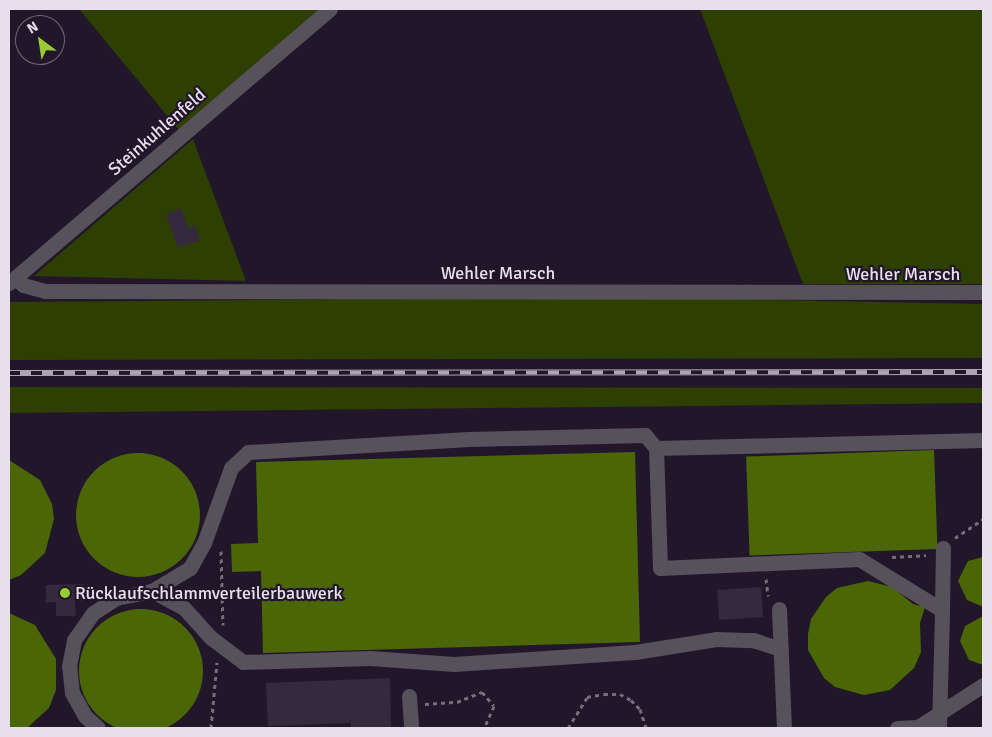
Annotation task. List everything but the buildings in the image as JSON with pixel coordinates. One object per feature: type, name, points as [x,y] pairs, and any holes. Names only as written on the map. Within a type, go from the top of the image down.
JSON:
[{"type":"street","name":"Steinkuhlenfeld","points":[[12,281],[330,9]]},
{"type":"street","name":"Wehler Marsch","points":[[12,281],[45,291],[983,292]]},
{"type":"street","points":[[98,728],[85,716],[72,693],[69,666],[74,640],[93,613],[116,598],[152,591],[190,568],[204,543],[231,468],[248,452],[469,439],[645,435],[656,448],[660,568],[859,559],[942,610]]},
{"type":"street","points":[[656,448],[983,440]]},
{"type":"street","points":[[939,722],[943,551]]},
{"type":"street","points":[[152,591],[184,608],[210,637],[243,662],[370,658],[454,664],[635,652],[716,639],[753,640],[780,649]]},
{"type":"street","points":[[779,609],[784,728]]},
{"type":"street","points":[[897,728],[918,727],[939,722],[983,685]]},
{"type":"street","points":[[410,700],[411,728]]},
{"type":"path","points":[[859,559],[943,551],[983,519]]},
{"type":"path","points":[[764,564],[769,605],[779,609]]},
{"type":"path","points":[[410,700],[457,702],[482,692],[494,706],[484,728]]},
{"type":"path","points":[[568,728],[587,697],[604,694],[620,694],[631,700],[640,708],[646,728]]},
{"type":"shaded area","points":[[79,9],[330,9],[183,135]]},
{"type":"shaded area","points":[[700,9],[983,9],[983,284],[803,284]]},
{"type":"shaded area","points":[[193,139],[246,281],[34,276]]},
{"type":"shaded area","points":[[623,297],[983,304],[983,358],[9,360],[9,302]]},
{"type":"shaded area","points":[[9,387],[983,388],[983,403],[9,413]]},
{"type":"shaded area","points":[[934,450],[937,549],[750,556],[746,457]]},
{"type":"shaded area","points":[[635,452],[640,642],[263,653],[261,571],[232,572],[231,544],[258,543],[256,462]]},
{"type":"shaded area","points":[[138,453],[162,457],[182,471],[196,491],[200,515],[196,539],[182,559],[162,573],[138,577],[114,573],[94,559],[80,539],[76,515],[80,491],[94,471],[114,457]]},
{"type":"shaded area","points":[[9,460],[40,480],[52,504],[54,519],[45,553],[21,575],[9,580]]},
{"type":"shaded area","points":[[983,557],[983,606],[981,606],[967,600],[958,581],[968,561]]},
{"type":"shaded area","points":[[868,581],[892,587],[913,604],[925,607],[920,623],[921,652],[914,668],[890,690],[864,695],[835,687],[824,678],[808,650],[808,634],[811,619],[826,597],[837,588]]},
{"type":"shaded area","points":[[141,609],[165,614],[185,627],[198,647],[203,671],[198,695],[185,715],[165,728],[141,733],[117,728],[97,715],[84,695],[79,671],[84,647],[97,627],[117,614]]},
{"type":"shaded area","points":[[9,613],[35,625],[56,659],[56,690],[49,708],[27,728],[9,728]]},
{"type":"shaded area","points":[[983,616],[983,665],[969,660],[960,641],[965,626]]},
{"type":"railway","points":[[9,373],[983,372]]},
{"type":"place","name":"Rücklaufschlammverteilerbauwerk","points":[[65,593]]}]
